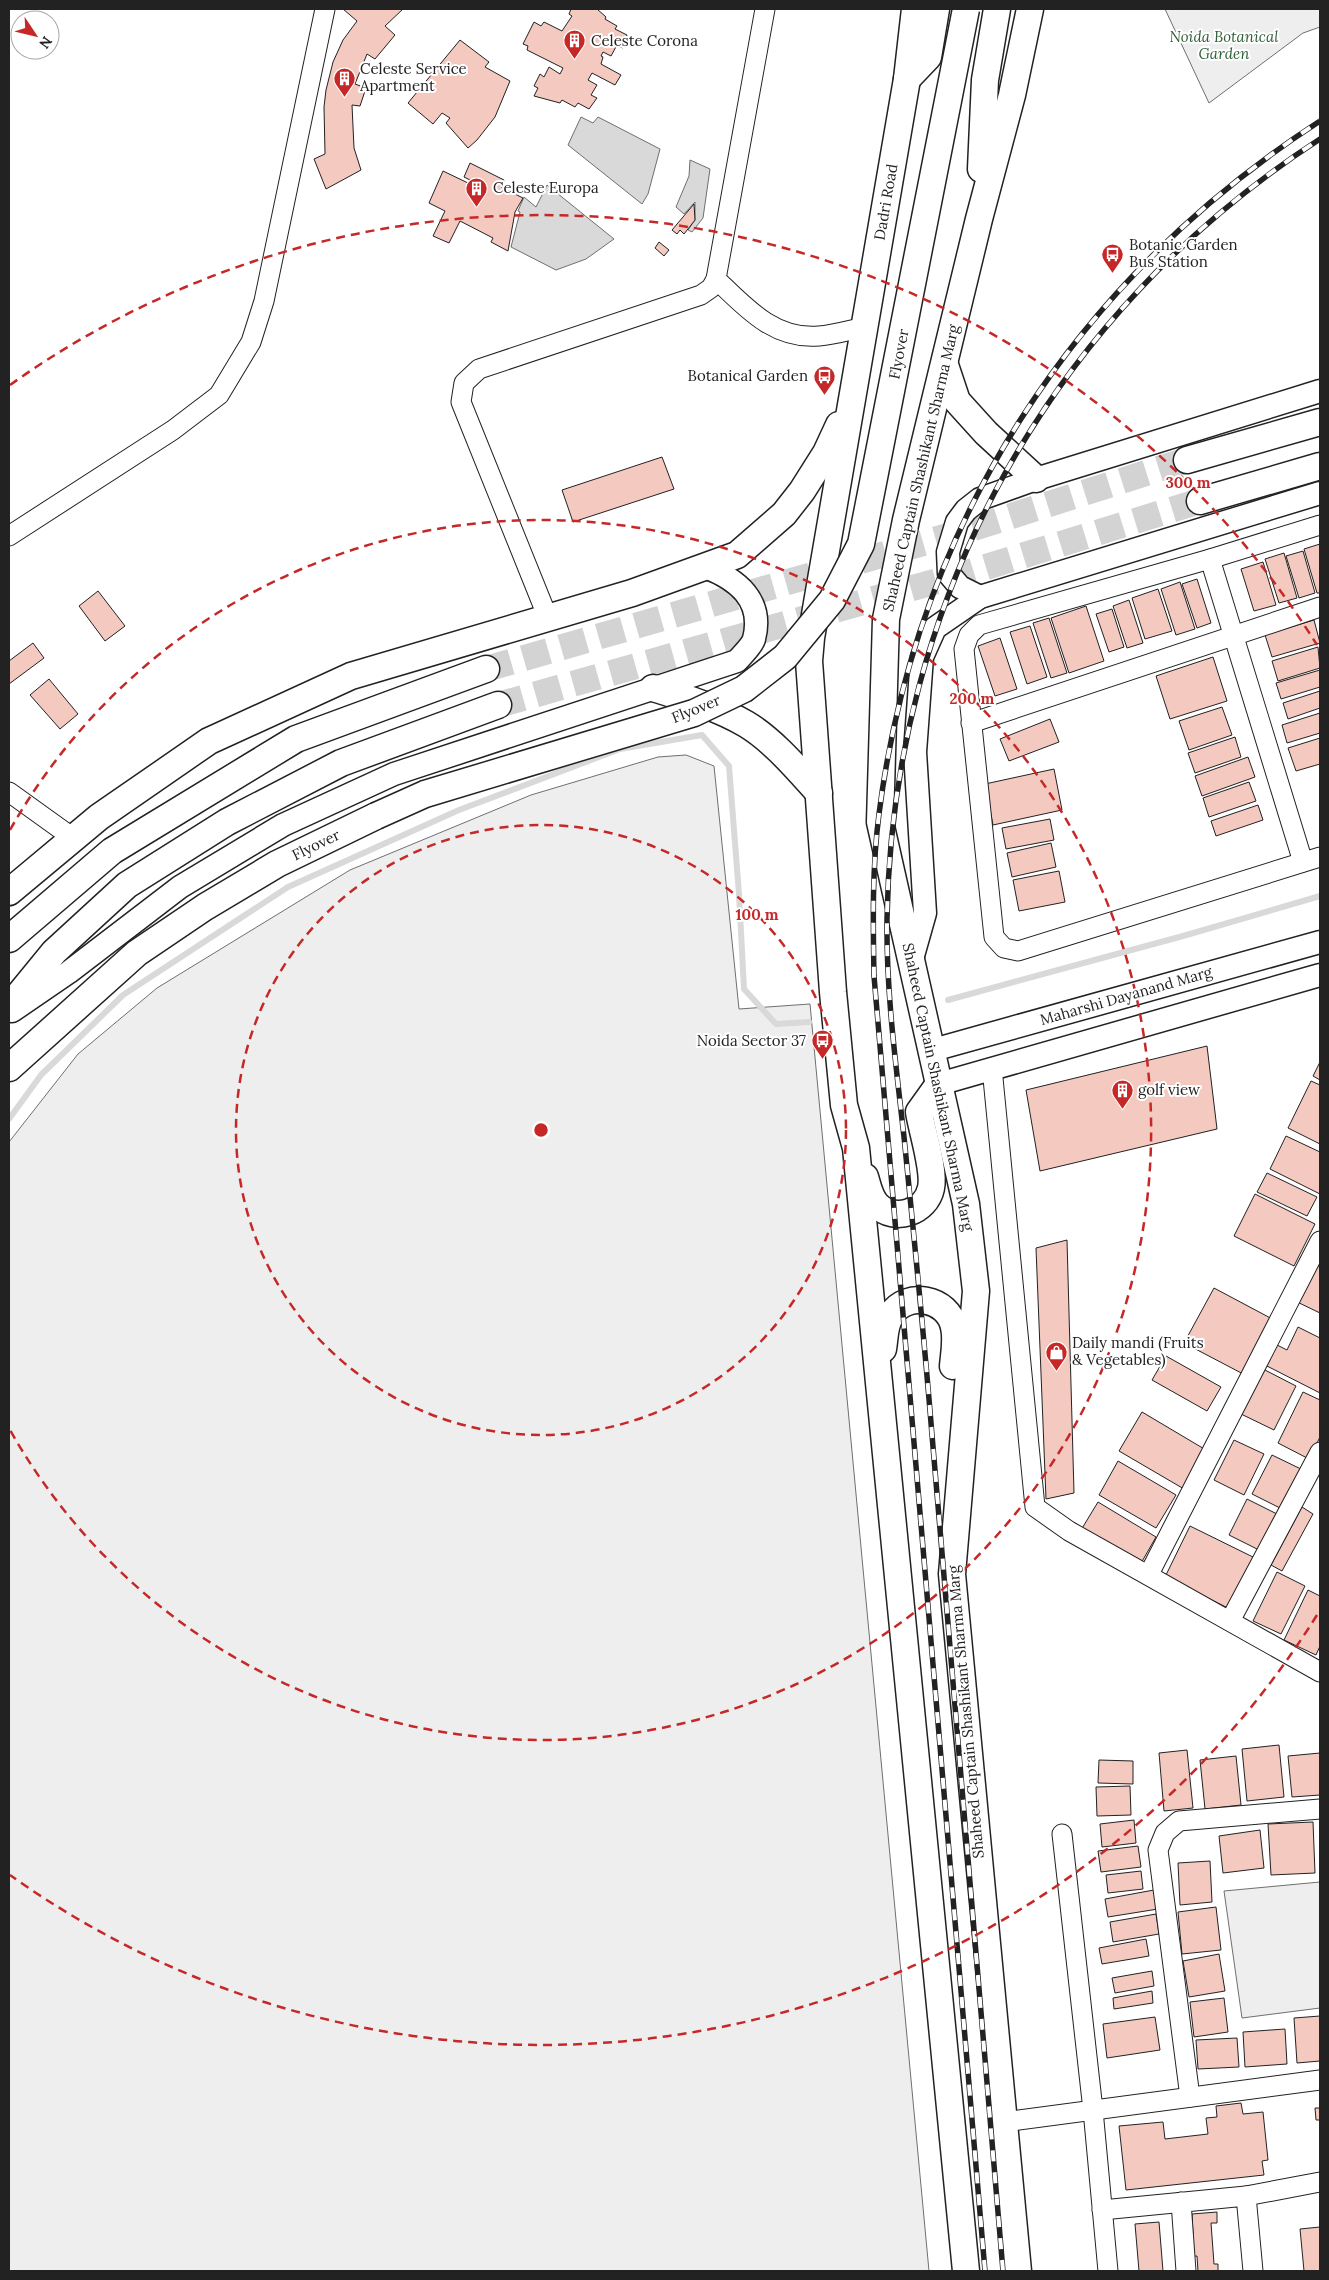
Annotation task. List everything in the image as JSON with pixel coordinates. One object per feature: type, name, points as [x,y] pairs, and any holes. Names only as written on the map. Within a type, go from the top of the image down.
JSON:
[{"type":"main road","name":"Dadri Road","points":[[852,395],[907,78],[915,9]]},
{"type":"main road","points":[[907,78],[928,57],[936,9]]},
{"type":"main road","name":"Flyover","points":[[9,1068],[137,953],[205,907],[277,864],[425,794],[694,713],[744,689],[785,657],[832,600],[861,544],[966,9]]},
{"type":"main road","points":[[978,220],[985,80],[996,9]]},
{"type":"main road","name":"Shaheed Captain Shashikant Sharma Marg","points":[[1018,2271],[952,1574],[976,1291],[966,1204],[933,1050],[880,822],[886,619],[906,520],[945,365],[978,220],[1012,95],[1030,9]]},
{"type":"main road","points":[[945,365],[958,401],[986,433],[1036,479]]},
{"type":"main road","points":[[9,892],[99,817],[209,741],[351,676],[632,593],[737,555],[784,514],[802,492],[826,454],[852,395]]},
{"type":"main road","points":[[852,395],[811,638],[811,694],[833,992],[844,1105],[871,1197],[885,1211],[905,1214],[923,1204],[929,1196],[932,1177],[918,1112],[939,1084]]},
{"type":"main road","points":[[1187,460],[1320,422]]},
{"type":"main road","points":[[1200,501],[1320,466]]},
{"type":"main road","points":[[9,939],[112,851],[296,739],[486,669]]},
{"type":"main road","points":[[653,688],[716,708],[748,725],[786,757],[819,793]]},
{"type":"main road","points":[[9,1007],[54,952],[127,885],[227,822],[341,763],[498,706]]},
{"type":"main road","points":[[856,1148],[966,2271]]},
{"type":"main road","points":[[880,1392],[886,1325],[891,1314],[899,1306],[909,1301],[921,1300],[932,1302],[942,1307],[950,1316],[955,1338],[950,1423],[952,1574]]},
{"type":"street","points":[[9,536],[173,430],[219,395],[252,342],[264,301],[325,9]]},
{"type":"street","points":[[548,618],[461,402],[464,383],[479,369],[701,295],[711,288],[716,279],[765,9]]},
{"type":"street","points":[[716,279],[755,316],[784,333],[819,336],[865,327]]},
{"type":"street","points":[[980,597],[960,587],[950,574],[948,552],[957,522],[966,510],[980,499],[1036,479],[1320,390]]},
{"type":"street","points":[[912,959],[925,913],[915,752],[922,657],[935,628],[980,597],[1320,493]]},
{"type":"street","points":[[1210,559],[1233,635],[1312,860],[1018,951],[1004,948],[994,937],[964,650],[969,635],[979,625],[1210,559],[1320,525]]},
{"type":"street","points":[[9,1013],[69,972],[180,887],[283,825],[394,774],[737,661],[754,640],[755,612],[742,587],[726,575],[705,567]]},
{"type":"street","points":[[971,723],[1320,607]]},
{"type":"street","points":[[9,792],[73,838]]},
{"type":"street","name":"Maharshi Dayanand Marg","points":[[933,1050],[1320,942]]},
{"type":"street","points":[[939,1084],[1320,975]]},
{"type":"street","points":[[992,1068],[1035,1507],[1069,1531],[1149,1574],[1320,1672]]},
{"type":"street","points":[[1149,1574],[1320,1241]]},
{"type":"street","points":[[1230,1621],[1320,1452]]},
{"type":"street","points":[[1190,2097],[1158,1850],[1165,1833],[1179,1821],[1320,1809]]},
{"type":"street","points":[[1062,1834],[1093,2110],[1108,2271]]},
{"type":"street","points":[[1004,2122],[1320,2080]]},
{"type":"street","points":[[1102,2210],[1246,2196],[1320,2182]]},
{"type":"street","points":[[1246,2196],[1253,2271]]},
{"type":"street","points":[[1181,2202],[1186,2271]]},
{"type":"green space","name":"Noida Botanical Garden","points":[[1165,9],[1320,9],[1320,27],[1303,33],[1209,103]]},
{"type":"green space","points":[[686,755],[714,766],[739,1009],[810,1004],[929,2271],[9,2271],[9,1142],[78,1054],[157,988],[350,870],[531,795],[658,757]]},
{"type":"green space","points":[[1320,1882],[1320,2008],[1242,2018],[1224,1891]]},
{"type":"shaded area","points":[[581,117],[593,123],[598,117],[660,149],[648,194],[642,204],[568,145]]},
{"type":"shaded area","points":[[690,160],[710,169],[703,218],[692,232],[688,230],[695,220],[695,202],[684,214],[676,207],[689,176]]},
{"type":"shaded area","points":[[547,185],[614,239],[586,259],[556,270],[511,247],[520,212],[518,211],[524,197],[536,207]]},
{"type":"building","name":"Celeste Service Apartment","points":[[343,9],[403,9],[385,26],[395,35],[375,59],[367,54],[355,84],[366,88],[360,106],[352,105],[354,148],[361,170],[326,189],[314,159],[325,154],[324,107],[326,90],[333,62],[343,40],[357,21]]},
{"type":"building","name":"Celeste Corona","points":[[571,9],[597,9],[606,17],[605,19],[617,26],[615,29],[627,35],[623,48],[617,45],[611,56],[603,52],[601,56],[603,57],[601,64],[621,75],[615,85],[592,73],[588,80],[597,85],[591,95],[597,98],[589,109],[578,103],[575,107],[562,100],[560,103],[534,96],[538,88],[534,86],[540,74],[544,77],[549,67],[560,74],[563,68],[527,50],[528,46],[523,44],[534,22],[541,26],[544,22],[562,31],[572,16],[569,14]]},
{"type":"building","points":[[460,40],[489,62],[485,67],[510,81],[495,117],[477,140],[468,148],[446,123],[450,118],[442,113],[433,124],[408,103]]},
{"type":"building","name":"Celeste Europa","points":[[470,163],[504,180],[501,187],[523,198],[515,212],[508,251],[491,242],[493,238],[460,221],[449,243],[433,236],[445,211],[429,203],[443,171],[468,183],[470,180],[464,177]]},
{"type":"building","points":[[694,204],[695,220],[684,234],[680,230],[677,234],[672,230]]},
{"type":"building","points":[[659,242],[669,250],[664,256],[655,248]]},
{"type":"building","points":[[662,457],[674,489],[573,522],[562,490]]},
{"type":"building","points":[[1320,544],[1320,593],[1317,593],[1304,549]]},
{"type":"building","points":[[1303,551],[1315,593],[1299,598],[1286,556]]},
{"type":"building","points":[[1284,553],[1297,598],[1279,603],[1265,559]]},
{"type":"building","points":[[1263,562],[1276,605],[1254,611],[1241,569]]},
{"type":"building","points":[[1197,579],[1211,623],[1197,628],[1182,584]]},
{"type":"building","points":[[1180,582],[1195,629],[1176,635],[1161,589]]},
{"type":"building","points":[[1158,589],[1172,631],[1145,639],[1132,598]]},
{"type":"building","points":[[98,591],[125,626],[105,641],[79,606]]},
{"type":"building","points":[[1129,600],[1143,643],[1127,648],[1113,606]]},
{"type":"building","points":[[1086,606],[1104,661],[1069,673],[1051,618]]},
{"type":"building","points":[[1112,609],[1124,647],[1109,652],[1096,614]]},
{"type":"building","points":[[1049,618],[1067,673],[1051,678],[1033,623]]},
{"type":"building","points":[[1314,620],[1320,643],[1272,657],[1265,635]]},
{"type":"building","points":[[1030,626],[1047,677],[1027,684],[1010,632]]},
{"type":"building","points":[[1000,638],[1017,689],[995,696],[978,646]]},
{"type":"building","points":[[33,643],[44,658],[9,684],[9,661]]},
{"type":"building","points":[[1318,647],[1320,668],[1278,681],[1272,661]]},
{"type":"building","points":[[1213,657],[1227,701],[1170,719],[1156,676]]},
{"type":"building","points":[[1320,670],[1320,687],[1281,699],[1276,683]]},
{"type":"building","points":[[49,679],[78,714],[60,729],[30,695]]},
{"type":"building","points":[[1320,691],[1320,708],[1288,719],[1283,703]]},
{"type":"building","points":[[1222,707],[1232,735],[1189,750],[1179,721]]},
{"type":"building","points":[[1320,713],[1320,733],[1287,743],[1282,725]]},
{"type":"building","points":[[1050,719],[1059,742],[1009,761],[1000,739]]},
{"type":"building","points":[[1235,737],[1241,757],[1195,773],[1188,753]]},
{"type":"building","points":[[1320,738],[1320,764],[1296,771],[1288,748]]},
{"type":"building","points":[[1248,757],[1255,777],[1202,796],[1195,776]]},
{"type":"building","points":[[1054,769],[1062,810],[993,825],[985,784]]},
{"type":"building","points":[[1249,782],[1256,801],[1209,817],[1203,798]]},
{"type":"building","points":[[1258,805],[1263,820],[1216,836],[1211,821]]},
{"type":"building","points":[[1050,819],[1054,840],[1006,849],[1002,828]]},
{"type":"building","points":[[1051,843],[1056,867],[1012,877],[1007,853]]},
{"type":"building","points":[[1059,871],[1065,902],[1019,911],[1013,880]]},
{"type":"building","name":"golf view","points":[[1207,1046],[1217,1129],[1040,1171],[1026,1090]]},
{"type":"building","points":[[1320,1062],[1320,1080],[1313,1076]]},
{"type":"building","points":[[1311,1081],[1320,1085],[1320,1144],[1288,1128]]},
{"type":"building","points":[[1286,1136],[1320,1152],[1320,1194],[1270,1169]]},
{"type":"building","points":[[1267,1173],[1317,1197],[1307,1216],[1257,1192]]},
{"type":"building","points":[[1255,1194],[1315,1224],[1294,1266],[1234,1236]]},
{"type":"building","name":"Daily mandi (Fruits & Vegetables)","points":[[1067,1240],[1074,1493],[1046,1499],[1036,1248]]},
{"type":"building","points":[[1312,1260],[1320,1264],[1320,1313],[1293,1300]]},
{"type":"building","points":[[1214,1288],[1276,1321],[1247,1376],[1184,1343]]},
{"type":"building","points":[[1298,1327],[1320,1338],[1320,1393],[1265,1365],[1275,1344],[1287,1350]]},
{"type":"building","points":[[1166,1356],[1221,1387],[1207,1411],[1152,1380]]},
{"type":"building","points":[[1263,1369],[1296,1386],[1274,1430],[1241,1414]]},
{"type":"building","points":[[1303,1392],[1320,1400],[1320,1437],[1309,1459],[1278,1443]]},
{"type":"building","points":[[1142,1412],[1206,1450],[1184,1489],[1119,1451]]},
{"type":"building","points":[[1234,1440],[1264,1454],[1244,1495],[1214,1480]]},
{"type":"building","points":[[1272,1455],[1303,1470],[1284,1510],[1252,1494]]},
{"type":"building","points":[[1118,1461],[1176,1495],[1156,1528],[1099,1495]]},
{"type":"building","points":[[1247,1499],[1279,1515],[1261,1551],[1229,1535]]},
{"type":"building","points":[[1098,1502],[1156,1537],[1140,1565],[1081,1530]]},
{"type":"building","points":[[1302,1507],[1313,1514],[1282,1571],[1271,1565]]},
{"type":"building","points":[[1190,1526],[1257,1559],[1232,1610],[1165,1577]]},
{"type":"building","points":[[1277,1572],[1305,1586],[1281,1634],[1253,1621]]},
{"type":"building","points":[[1308,1590],[1320,1596],[1320,1646],[1316,1655],[1284,1640]]},
{"type":"building","points":[[1279,1745],[1284,1797],[1247,1801],[1242,1749]]},
{"type":"building","points":[[1187,1750],[1193,1808],[1164,1811],[1159,1753]]},
{"type":"building","points":[[1320,1753],[1320,1795],[1292,1797],[1288,1756]]},
{"type":"building","points":[[1236,1756],[1241,1805],[1205,1809],[1200,1760]]},
{"type":"building","points":[[1099,1760],[1133,1761],[1133,1784],[1098,1783]]},
{"type":"building","points":[[1130,1786],[1131,1815],[1097,1816],[1096,1787]]},
{"type":"building","points":[[1134,1820],[1136,1843],[1102,1847],[1100,1824]]},
{"type":"building","points":[[1313,1822],[1315,1873],[1271,1875],[1268,1824]]},
{"type":"building","points":[[1260,1830],[1264,1868],[1223,1873],[1219,1836]]},
{"type":"building","points":[[1138,1846],[1141,1867],[1101,1872],[1098,1851]]},
{"type":"building","points":[[1210,1861],[1212,1902],[1180,1905],[1178,1863]]},
{"type":"building","points":[[1141,1871],[1143,1889],[1108,1893],[1106,1875]]},
{"type":"building","points":[[1154,1890],[1158,1909],[1108,1917],[1105,1899]]},
{"type":"building","points":[[1216,1907],[1221,1950],[1182,1954],[1178,1912]]},
{"type":"building","points":[[1156,1914],[1159,1934],[1113,1942],[1110,1922]]},
{"type":"building","points":[[1146,1939],[1149,1956],[1102,1964],[1099,1948]]},
{"type":"building","points":[[1219,1954],[1225,1991],[1189,1997],[1183,1961]]},
{"type":"building","points":[[1152,1971],[1154,1986],[1115,1993],[1112,1978]]},
{"type":"building","points":[[1152,1991],[1153,2003],[1114,2009],[1113,1998]]},
{"type":"building","points":[[1224,1998],[1228,2032],[1194,2037],[1190,2002]]},
{"type":"building","points":[[1320,2016],[1320,2061],[1297,2063],[1294,2018]]},
{"type":"building","points":[[1155,2017],[1160,2050],[1107,2058],[1103,2024]]},
{"type":"building","points":[[1285,2029],[1287,2064],[1245,2067],[1243,2032]]},
{"type":"building","points":[[1237,2038],[1239,2067],[1198,2069],[1196,2040]]},
{"type":"building","points":[[1241,2103],[1243,2114],[1263,2112],[1268,2160],[1262,2161],[1264,2175],[1126,2190],[1119,2126],[1163,2122],[1165,2139],[1208,2134],[1206,2118],[1217,2117],[1216,2106]]},
{"type":"building","points":[[1315,2108],[1320,2108],[1320,2120],[1316,2120]]},
{"type":"building","points":[[1217,2212],[1217,2223],[1211,2223],[1214,2264],[1218,2264],[1218,2271],[1198,2271],[1197,2256],[1187,2257],[1186,2234],[1193,2234],[1192,2214]]},
{"type":"building","points":[[1159,2222],[1163,2271],[1139,2271],[1135,2224]]},
{"type":"building","points":[[1320,2227],[1320,2271],[1304,2271],[1300,2229]]},
{"type":"waterway","points":[[9,1119],[41,1075],[123,995],[288,887],[459,810],[620,749],[702,735],[729,766],[744,989],[776,1024],[809,1022]]},
{"type":"waterway","points":[[948,1000],[1183,936],[1320,896]]},
{"type":"tunnel","points":[[486,669],[958,533],[1187,460]]},
{"type":"tunnel","points":[[498,705],[973,571],[1200,501]]},
{"type":"railway","points":[[985,2271],[874,976],[874,875],[879,814],[899,707],[929,605],[970,509],[1021,418],[1083,333],[1153,255],[1232,184],[1320,121]]},
{"type":"railway","points":[[1003,2271],[926,1360],[890,1001],[887,919],[896,801],[919,687],[955,577],[1004,474],[1066,378],[1140,289],[1224,209],[1320,139]]},
{"type":"place","name":"Celeste Corona","points":[[575,60]]},
{"type":"place","name":"Celeste Service Apartment","points":[[344,97]]},
{"type":"place","name":"Celeste Europa","points":[[477,207]]},
{"type":"place","name":"Botanic Garden Bus Station","points":[[1113,273]]},
{"type":"place","name":"Botanical Garden","points":[[824,395]]},
{"type":"place","name":"Noida Sector 37","points":[[822,1060]]},
{"type":"place","name":"golf view","points":[[1122,1109]]},
{"type":"place","name":"Daily mandi (Fruits & Vegetables)","points":[[1056,1371]]}]
